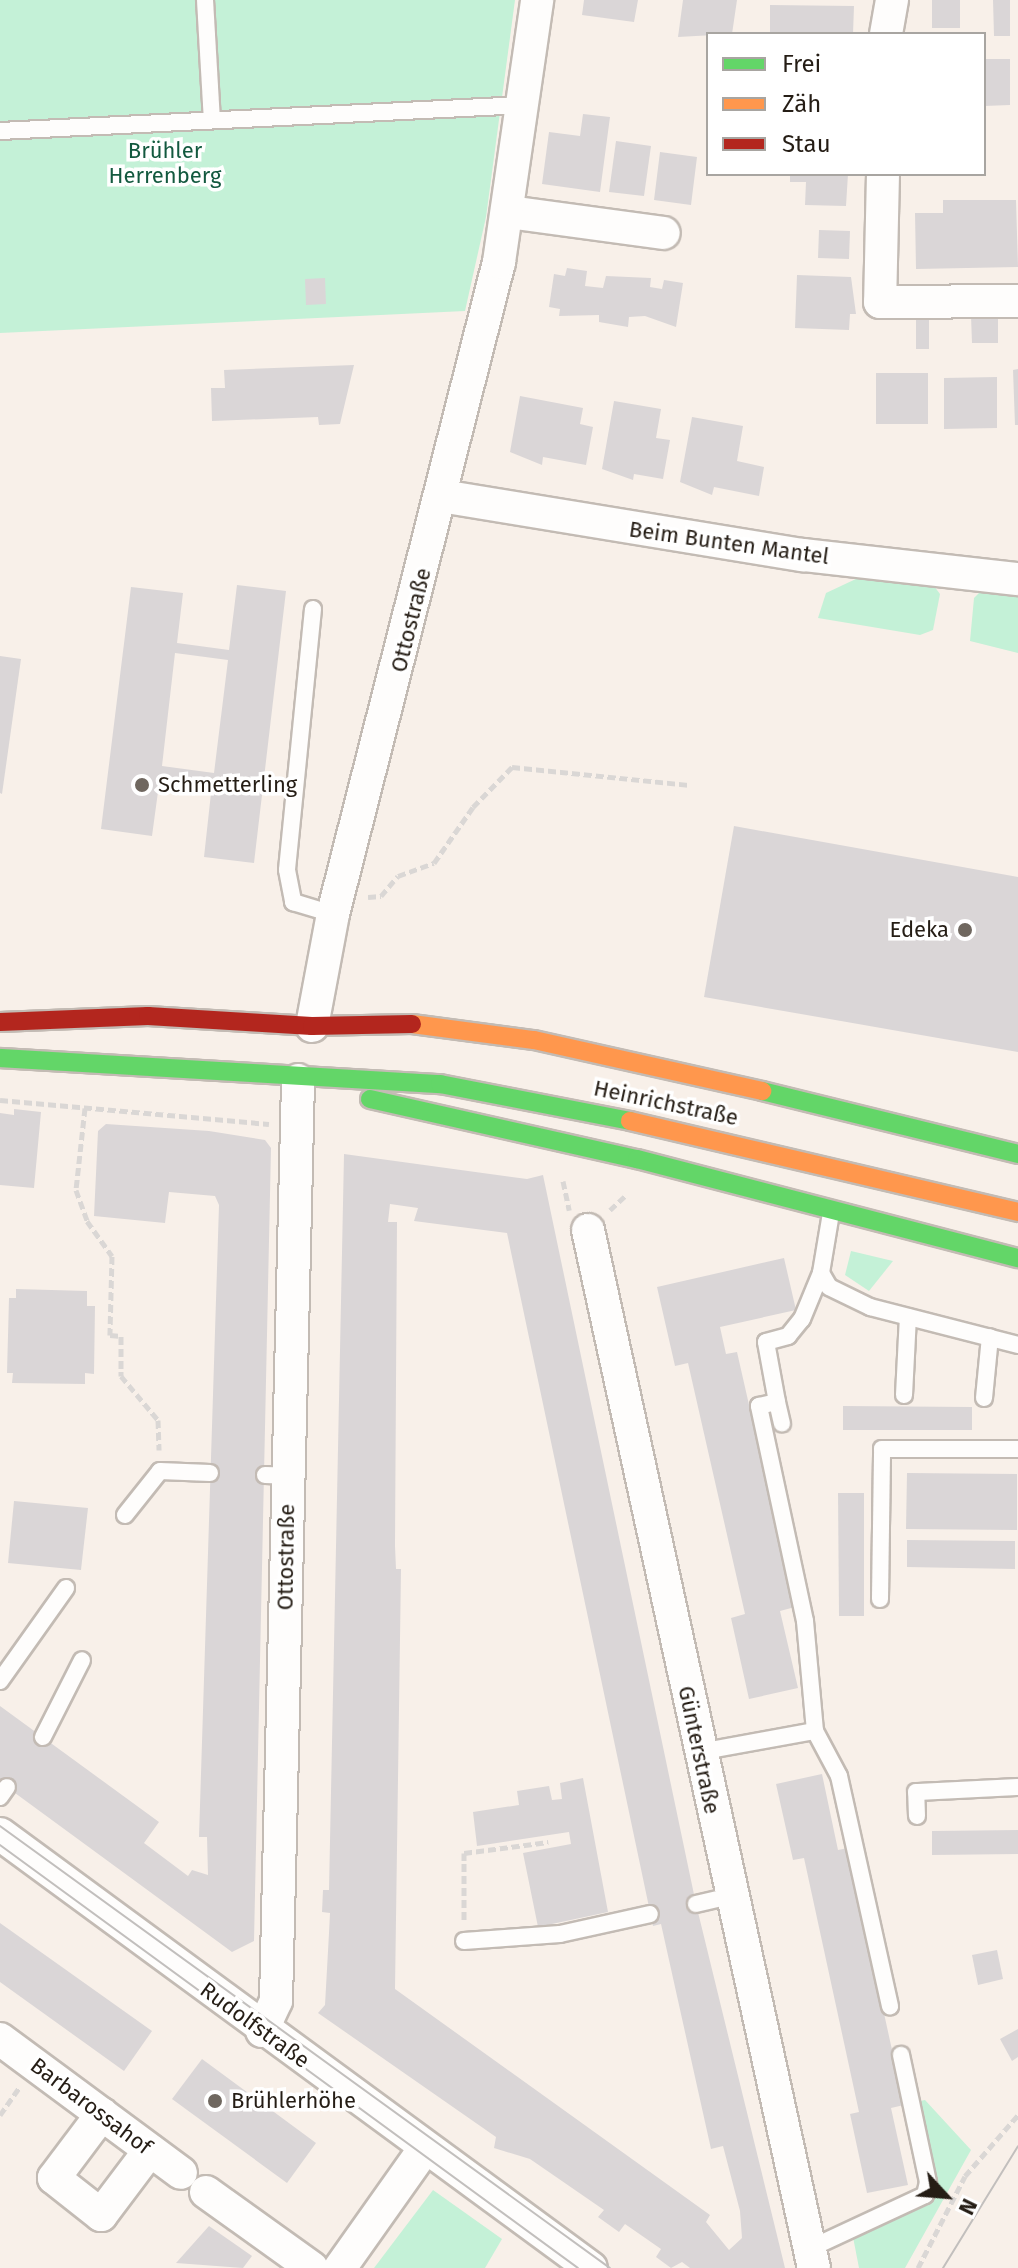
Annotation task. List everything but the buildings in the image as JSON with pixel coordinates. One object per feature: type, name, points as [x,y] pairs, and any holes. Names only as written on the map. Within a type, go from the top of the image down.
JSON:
[{"type":"main road","points":[[0,1022],[148,1016],[312,1026],[406,1023],[534,1040],[855,1113],[1018,1154]]},
{"type":"main road","points":[[312,1026],[401,1047]]},
{"type":"main road","name":"Heinrichstraße","points":[[0,1058],[298,1080],[440,1084],[550,1103],[1018,1212]]},
{"type":"main road","name":"Heinrichstraße","points":[[298,1080],[458,1123],[637,1159],[832,1207]]},
{"type":"main road","points":[[972,1179],[1018,1192]]},
{"type":"main road","points":[[832,1207],[1018,1258]]},
{"type":"street","name":"Ottostraße","points":[[312,1026],[333,914],[441,496],[509,212],[537,0]]},
{"type":"street","points":[[886,32],[892,0]]},
{"type":"street","points":[[883,176],[880,302],[1018,301]]},
{"type":"street","points":[[509,212],[664,233]]},
{"type":"street","name":"Beim Bunten Mantel","points":[[441,496],[803,555],[1018,579]]},
{"type":"street","name":"Ottostraße","points":[[262,2031],[276,2001],[276,1475],[298,1080]]},
{"type":"street","name":"Günterstraße","points":[[578,1221],[812,2258]]},
{"type":"street","name":"Rudolfstraße","points":[[0,1834],[262,2031],[591,2268]]},
{"type":"street","name":"Barbarossahof","points":[[0,2039],[312,2268]]},
{"type":"street","points":[[102,2114],[54,2178],[101,2215],[150,2150]]},
{"type":"street","points":[[340,2268],[425,2148]]},
{"type":"lane","points":[[205,0],[212,120]]},
{"type":"lane","points":[[0,131],[524,105]]},
{"type":"lane","points":[[313,609],[287,870],[293,902],[333,914]]},
{"type":"lane","points":[[782,1423],[766,1342],[788,1336],[802,1319],[821,1273],[832,1207]]},
{"type":"lane","points":[[821,1273],[843,1295],[908,1317],[1018,1345]]},
{"type":"lane","points":[[904,1395],[908,1317]]},
{"type":"lane","points":[[984,1398],[990,1337]]},
{"type":"lane","points":[[777,1402],[759,1406],[805,1621],[815,1731],[839,1776],[890,2006]]},
{"type":"lane","points":[[880,1599],[882,1449],[1018,1449]]},
{"type":"lane","points":[[125,1515],[160,1471],[210,1473]]},
{"type":"lane","points":[[0,1681],[66,1588]]},
{"type":"lane","points":[[43,1737],[82,1660]]},
{"type":"lane","points":[[699,1752],[815,1731]]},
{"type":"lane","points":[[917,1816],[916,1792],[1018,1787]]},
{"type":"lane","points":[[696,1904],[730,1896]]},
{"type":"lane","points":[[464,1941],[560,1934],[650,1914]]},
{"type":"lane","points":[[812,2258],[925,2195],[928,2182],[901,2055]]},
{"type":"path","points":[[333,914],[381,896],[398,876],[434,863],[473,807],[512,767],[688,785]]},
{"type":"path","points":[[0,1100],[297,1128]]},
{"type":"path","points":[[85,1108],[76,1190],[87,1221],[112,1256],[110,1335],[121,1336],[121,1376],[158,1420],[160,1471]]},
{"type":"path","points":[[562,1175],[578,1221],[659,1165]]},
{"type":"path","points":[[464,1941],[464,1853],[548,1842]]},
{"type":"path","points":[[918,2268],[965,2176],[1018,2115]]},
{"type":"green space","name":"Brühler Herrenberg","points":[[0,0],[515,0],[486,217],[465,311],[0,333]]},
{"type":"green space","points":[[858,578],[934,586],[940,594],[933,630],[920,635],[818,618],[826,593]]},
{"type":"green space","points":[[981,591],[1018,592],[1018,653],[970,641],[974,598]]},
{"type":"green space","points":[[851,1251],[893,1261],[869,1291],[845,1275]]},
{"type":"green space","points":[[925,2100],[971,2150],[905,2268],[859,2268],[853,2237],[923,2203],[915,2102]]},
{"type":"green space","points":[[433,2190],[502,2239],[485,2268],[374,2268]]},
{"type":"tram line","points":[[0,1826],[610,2268]]},
{"type":"tram line","points":[[0,1845],[578,2268]]},
{"type":"tram line","points":[[943,2268],[1018,2146]]},
{"type":"traffic: fast","points":[[0,1058],[440,1084],[630,1121]]},
{"type":"traffic: fast","points":[[762,1091],[1018,1154]]},
{"type":"traffic: fast","points":[[370,1099],[637,1159],[1018,1258]]},
{"type":"traffic: slow","points":[[412,1024],[534,1040],[762,1091]]},
{"type":"traffic: slow","points":[[630,1121],[1018,1212]]},
{"type":"traffic: jam","points":[[0,1022],[148,1016],[312,1026],[412,1024]]},
{"type":"place","name":"Schmetterling","points":[[142,785]]},
{"type":"place","name":"Edeka","points":[[965,930]]},
{"type":"place","name":"Brühlerhöhe","points":[[215,2101]]}]
